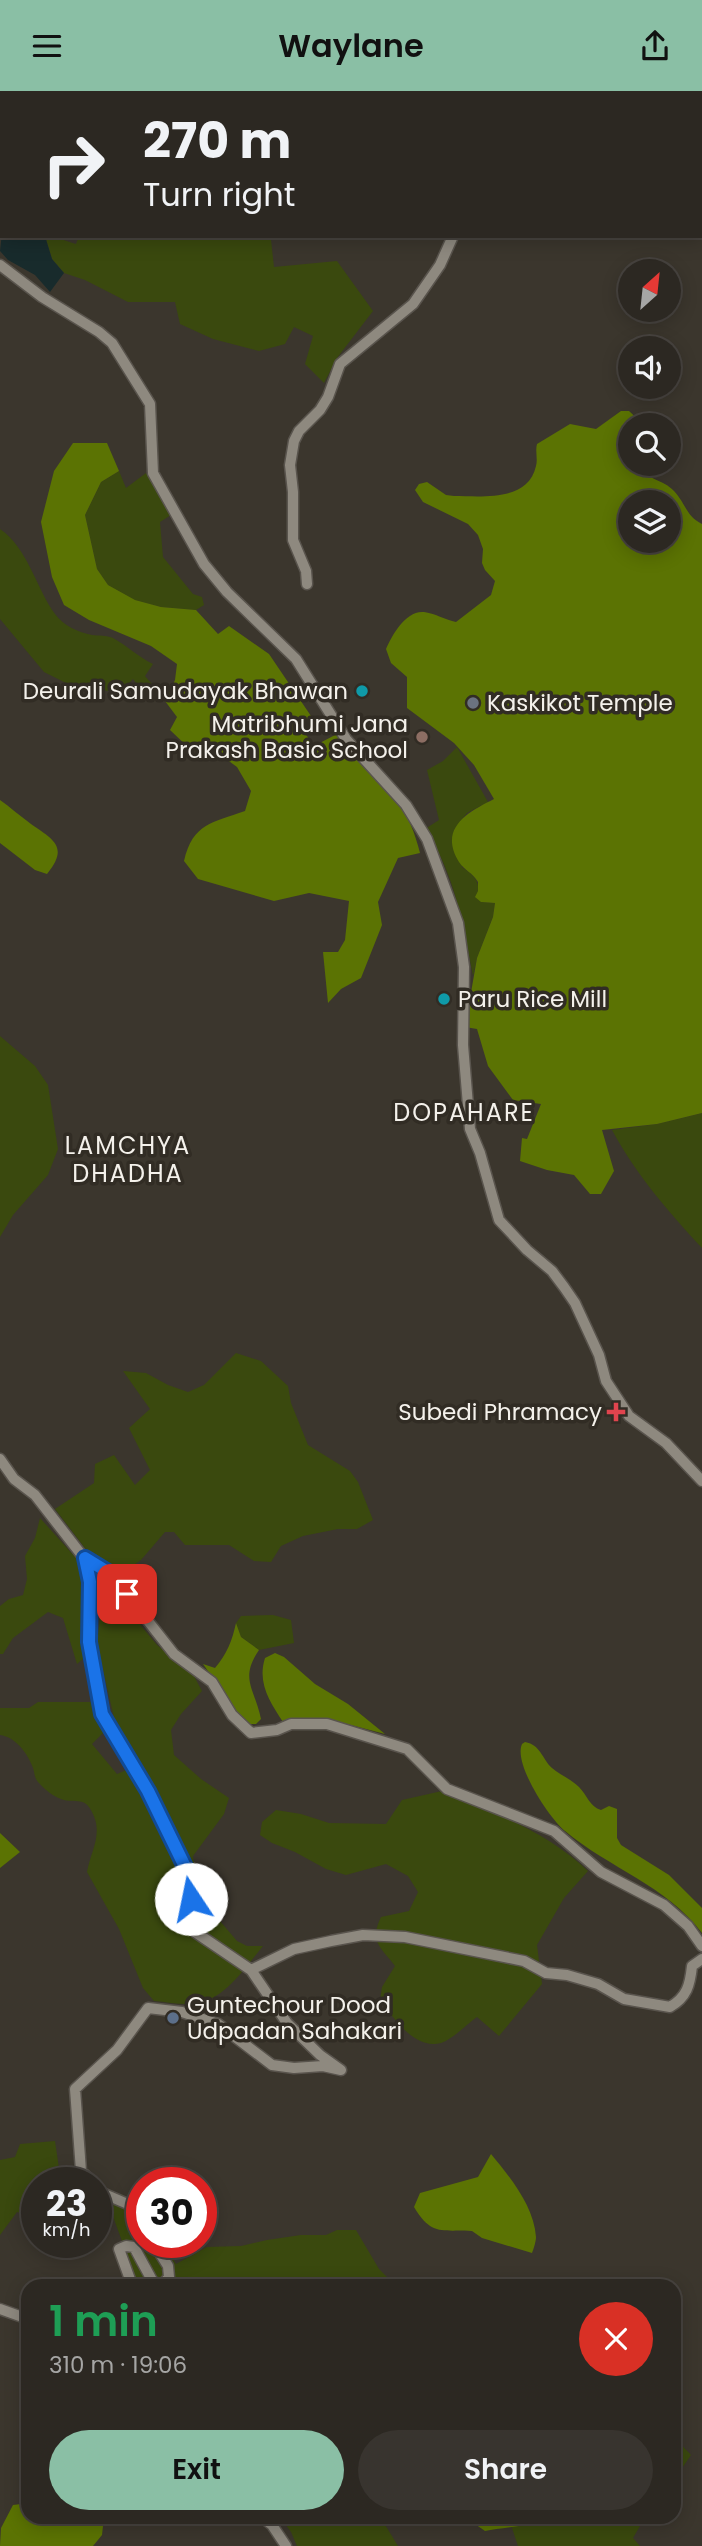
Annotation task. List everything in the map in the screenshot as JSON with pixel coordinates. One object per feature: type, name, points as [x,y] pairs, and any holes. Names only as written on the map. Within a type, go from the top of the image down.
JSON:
[{"type":"street","points":[[307,584],[306,571],[293,540],[290,465],[294,441],[299,431],[320,410],[328,397],[340,364],[413,304],[440,265],[452,238]]},
{"type":"street","points":[[0,265],[42,297],[112,343],[150,404],[153,473],[204,564],[227,592],[296,659],[346,739],[406,806],[427,839],[458,923],[464,967],[463,1045],[470,1129],[480,1153],[499,1220],[527,1250],[552,1271],[575,1303],[599,1355],[606,1381],[629,1416],[666,1443],[702,1481]]},
{"type":"street","points":[[0,1459],[13,1479],[35,1495],[85,1558],[111,1574],[174,1654],[212,1682],[232,1715],[251,1733],[277,1730],[291,1724],[327,1724],[407,1749],[447,1789],[554,1831],[601,1872],[664,1905],[688,1927],[702,1946]]},
{"type":"street","points":[[81,2167],[75,2089],[117,2050],[148,2008],[182,2012],[218,2024],[272,2065],[294,2068],[323,2066],[341,2070],[320,2055],[287,2023],[251,1970],[195,1933],[189,1916],[192,1881],[148,1791],[102,1714],[89,1642],[90,1582],[85,1558]]},
{"type":"street","points":[[251,1970],[306,1946],[363,1935],[405,1937],[524,1961],[546,1973],[567,1975],[598,1984],[624,1999],[670,2007],[683,1999],[690,1983],[692,1966],[702,1959]]},
{"type":"street","points":[[130,2279],[119,2249],[126,2246],[134,2248],[151,2279]]},
{"type":"street","points":[[163,2258],[168,2266],[167,2279]]},
{"type":"street","points":[[0,2309],[21,2316]]},
{"type":"street","points":[[271,2524],[286,2546]]},
{"type":"green space","points":[[46,238],[57,238],[76,244],[78,238],[271,240],[274,267],[337,261],[373,311],[337,358],[324,383],[305,364],[313,336],[294,327],[285,344],[259,351],[213,339],[180,324],[175,302],[128,302],[85,280],[64,273],[52,259]]},
{"type":"green space","points":[[618,413],[618,476],[651,476],[672,490],[618,490],[618,553],[681,553],[681,501],[689,513],[702,524],[702,1113],[657,1124],[602,1130],[614,1171],[601,1194],[590,1194],[574,1175],[520,1161],[522,1138],[527,1139],[541,1104],[513,1100],[488,1066],[477,1029],[465,1027],[477,958],[493,917],[495,903],[481,902],[475,897],[478,882],[459,862],[452,840],[454,831],[466,816],[494,799],[474,765],[454,743],[407,708],[407,677],[391,663],[386,649],[396,631],[411,615],[424,612],[456,622],[491,595],[495,581],[482,563],[483,549],[478,535],[468,524],[423,502],[415,490],[419,484],[427,482],[446,495],[454,496],[503,495],[514,491],[524,486],[531,478],[537,463],[537,444],[570,424],[596,429]]},
{"type":"green space","points":[[73,443],[107,443],[119,471],[101,482],[85,515],[97,569],[108,585],[135,600],[161,607],[196,610],[218,634],[229,626],[269,654],[311,716],[300,726],[314,746],[337,734],[389,790],[411,825],[420,853],[398,858],[378,902],[382,925],[361,978],[341,989],[328,1003],[323,952],[338,952],[345,940],[349,901],[309,893],[274,901],[198,879],[184,861],[193,839],[206,826],[245,811],[251,791],[237,767],[222,756],[190,749],[170,730],[177,717],[165,701],[175,680],[177,664],[151,646],[89,620],[64,605],[52,577],[41,522],[54,471]]},
{"type":"green space","points":[[119,471],[126,488],[146,473],[171,515],[160,522],[163,557],[193,594],[202,597],[204,605],[196,610],[161,607],[134,600],[108,585],[97,569],[85,515],[101,482]]},
{"type":"green space","points":[[0,529],[10,537],[25,557],[48,604],[59,618],[82,632],[113,638],[153,664],[145,676],[158,691],[148,700],[133,679],[121,692],[82,691],[44,672],[0,619]]},
{"type":"green space","points":[[457,747],[488,802],[467,813],[462,819],[462,867],[477,881],[481,902],[495,903],[493,917],[473,976],[462,919],[451,881],[425,829],[439,820],[427,770],[443,761]]},
{"type":"green space","points":[[0,800],[56,845],[57,857],[47,874],[35,870],[0,843]]},
{"type":"green space","points":[[0,1036],[35,1066],[48,1085],[58,1149],[48,1175],[13,1215],[0,1237]]},
{"type":"green space","points":[[702,1113],[702,1248],[653,1192],[612,1130],[657,1124]]},
{"type":"green space","points":[[236,1353],[261,1361],[288,1386],[291,1403],[308,1445],[350,1471],[358,1482],[373,1520],[357,1529],[338,1529],[303,1536],[281,1546],[271,1562],[254,1561],[229,1545],[185,1545],[174,1532],[165,1532],[141,1560],[123,1573],[85,1548],[55,1509],[94,1483],[95,1464],[114,1455],[135,1485],[150,1470],[129,1428],[150,1409],[123,1371],[146,1373],[188,1392],[204,1385]]},
{"type":"green space","points":[[40,1518],[76,1558],[85,1581],[84,1658],[77,1664],[63,1618],[48,1612],[13,1638],[3,1654],[0,1654],[0,1606],[9,1599],[23,1595],[27,1579],[25,1556],[35,1538]]},
{"type":"green space","points":[[104,1581],[157,1645],[194,1676],[202,1691],[181,1714],[171,1730],[174,1755],[201,1779],[229,1798],[224,1814],[193,1856],[197,1882],[207,1896],[209,1908],[237,1941],[247,1946],[263,1946],[224,1991],[204,2002],[188,2004],[154,2001],[143,1988],[119,1929],[87,1872],[97,1833],[92,1811],[80,1801],[66,1801],[46,1790],[36,1779],[31,1763],[21,1747],[6,1736],[0,1735],[0,1708],[29,1708],[38,1702],[91,1702],[95,1716],[106,1730],[92,1744],[117,1774],[129,1769],[141,1792],[167,1820],[139,1761],[115,1722],[97,1644]]},
{"type":"green space","points":[[273,1615],[291,1620],[294,1643],[259,1650],[241,1637],[236,1623],[241,1616]]},
{"type":"green space","points":[[236,1623],[241,1637],[259,1650],[253,1660],[249,1677],[261,1719],[256,1724],[245,1724],[203,1664],[215,1668],[229,1647]]},
{"type":"green space","points":[[275,1653],[284,1657],[315,1684],[348,1704],[385,1734],[328,1719],[283,1722],[269,1700],[263,1676],[265,1658]]},
{"type":"green space","points":[[525,1742],[535,1746],[552,1768],[579,1787],[594,1806],[601,1810],[609,1806],[617,1809],[617,1838],[621,1845],[669,1875],[702,1908],[702,1933],[672,1902],[582,1844],[558,1825],[534,1791],[528,1777],[521,1753],[522,1744]]},
{"type":"green space","points":[[442,1791],[538,1834],[588,1871],[564,1898],[537,1945],[542,1984],[499,2036],[477,2017],[446,2041],[431,2044],[422,2042],[406,2031],[380,2000],[382,1987],[395,1966],[378,1943],[376,1932],[381,1917],[409,1911],[418,1892],[408,1876],[386,1864],[346,1875],[326,1869],[260,1835],[262,1822],[276,1810],[329,1823],[386,1824],[402,1800]]},
{"type":"green space","points":[[0,1833],[20,1852],[0,1868]]},
{"type":"green space","points":[[55,2141],[59,2167],[21,2167],[21,2213],[17,2212],[0,2235],[0,2160],[15,2157],[20,2144]]},
{"type":"green space","points":[[491,2154],[520,2193],[531,2214],[536,2237],[532,2253],[482,2238],[472,2231],[432,2227],[420,2217],[414,2207],[420,2193],[478,2177]]},
{"type":"green space","points":[[121,2194],[126,2197],[126,2252],[112,2214],[112,2198]]},
{"type":"green space","points":[[337,2230],[356,2230],[379,2269],[389,2279],[136,2279],[128,2258],[172,2258],[176,2264],[187,2258],[217,2258],[217,2247],[241,2246],[301,2235],[326,2235]]},
{"type":"green space","points":[[681,2444],[691,2455],[681,2470]]},
{"type":"green space","points":[[21,2504],[21,2524],[103,2524],[102,2535],[93,2546],[0,2546],[1,2528],[13,2505]]},
{"type":"green space","points":[[285,2524],[385,2524],[398,2546],[297,2546]]},
{"type":"green space","points":[[475,2524],[529,2524],[485,2531]]},
{"type":"green space","points":[[642,2524],[633,2538],[640,2546],[518,2546],[511,2525]]},
{"type":"water","points":[[1,238],[46,238],[52,259],[64,273],[50,292],[35,275],[8,260],[0,251]]},
{"type":"place","name":"Deurali Samudayak Bhawan","points":[[362,691]]},
{"type":"place","name":"Kaskikot Temple","points":[[473,703]]},
{"type":"place","name":"Matribhumi Jana Prakash Basic School","points":[[422,737]]},
{"type":"place","name":"Paru Rice Mill","points":[[444,999]]},
{"type":"place","name":"Subedi Phramacy","points":[[616,1412]]},
{"type":"place","name":"Guntechour Dood Udpadan Sahakari","points":[[173,2018]]},
{"type":"district","name":"DOPAHARE","points":[[464,1113]]},
{"type":"district","name":"LAMCHYA DHADHA","points":[[128,1160]]},
{"type":"route","points":[[127,1594],[111,1574],[85,1558],[90,1582],[89,1642],[102,1714],[148,1791],[192,1881],[191,1899]]}]
